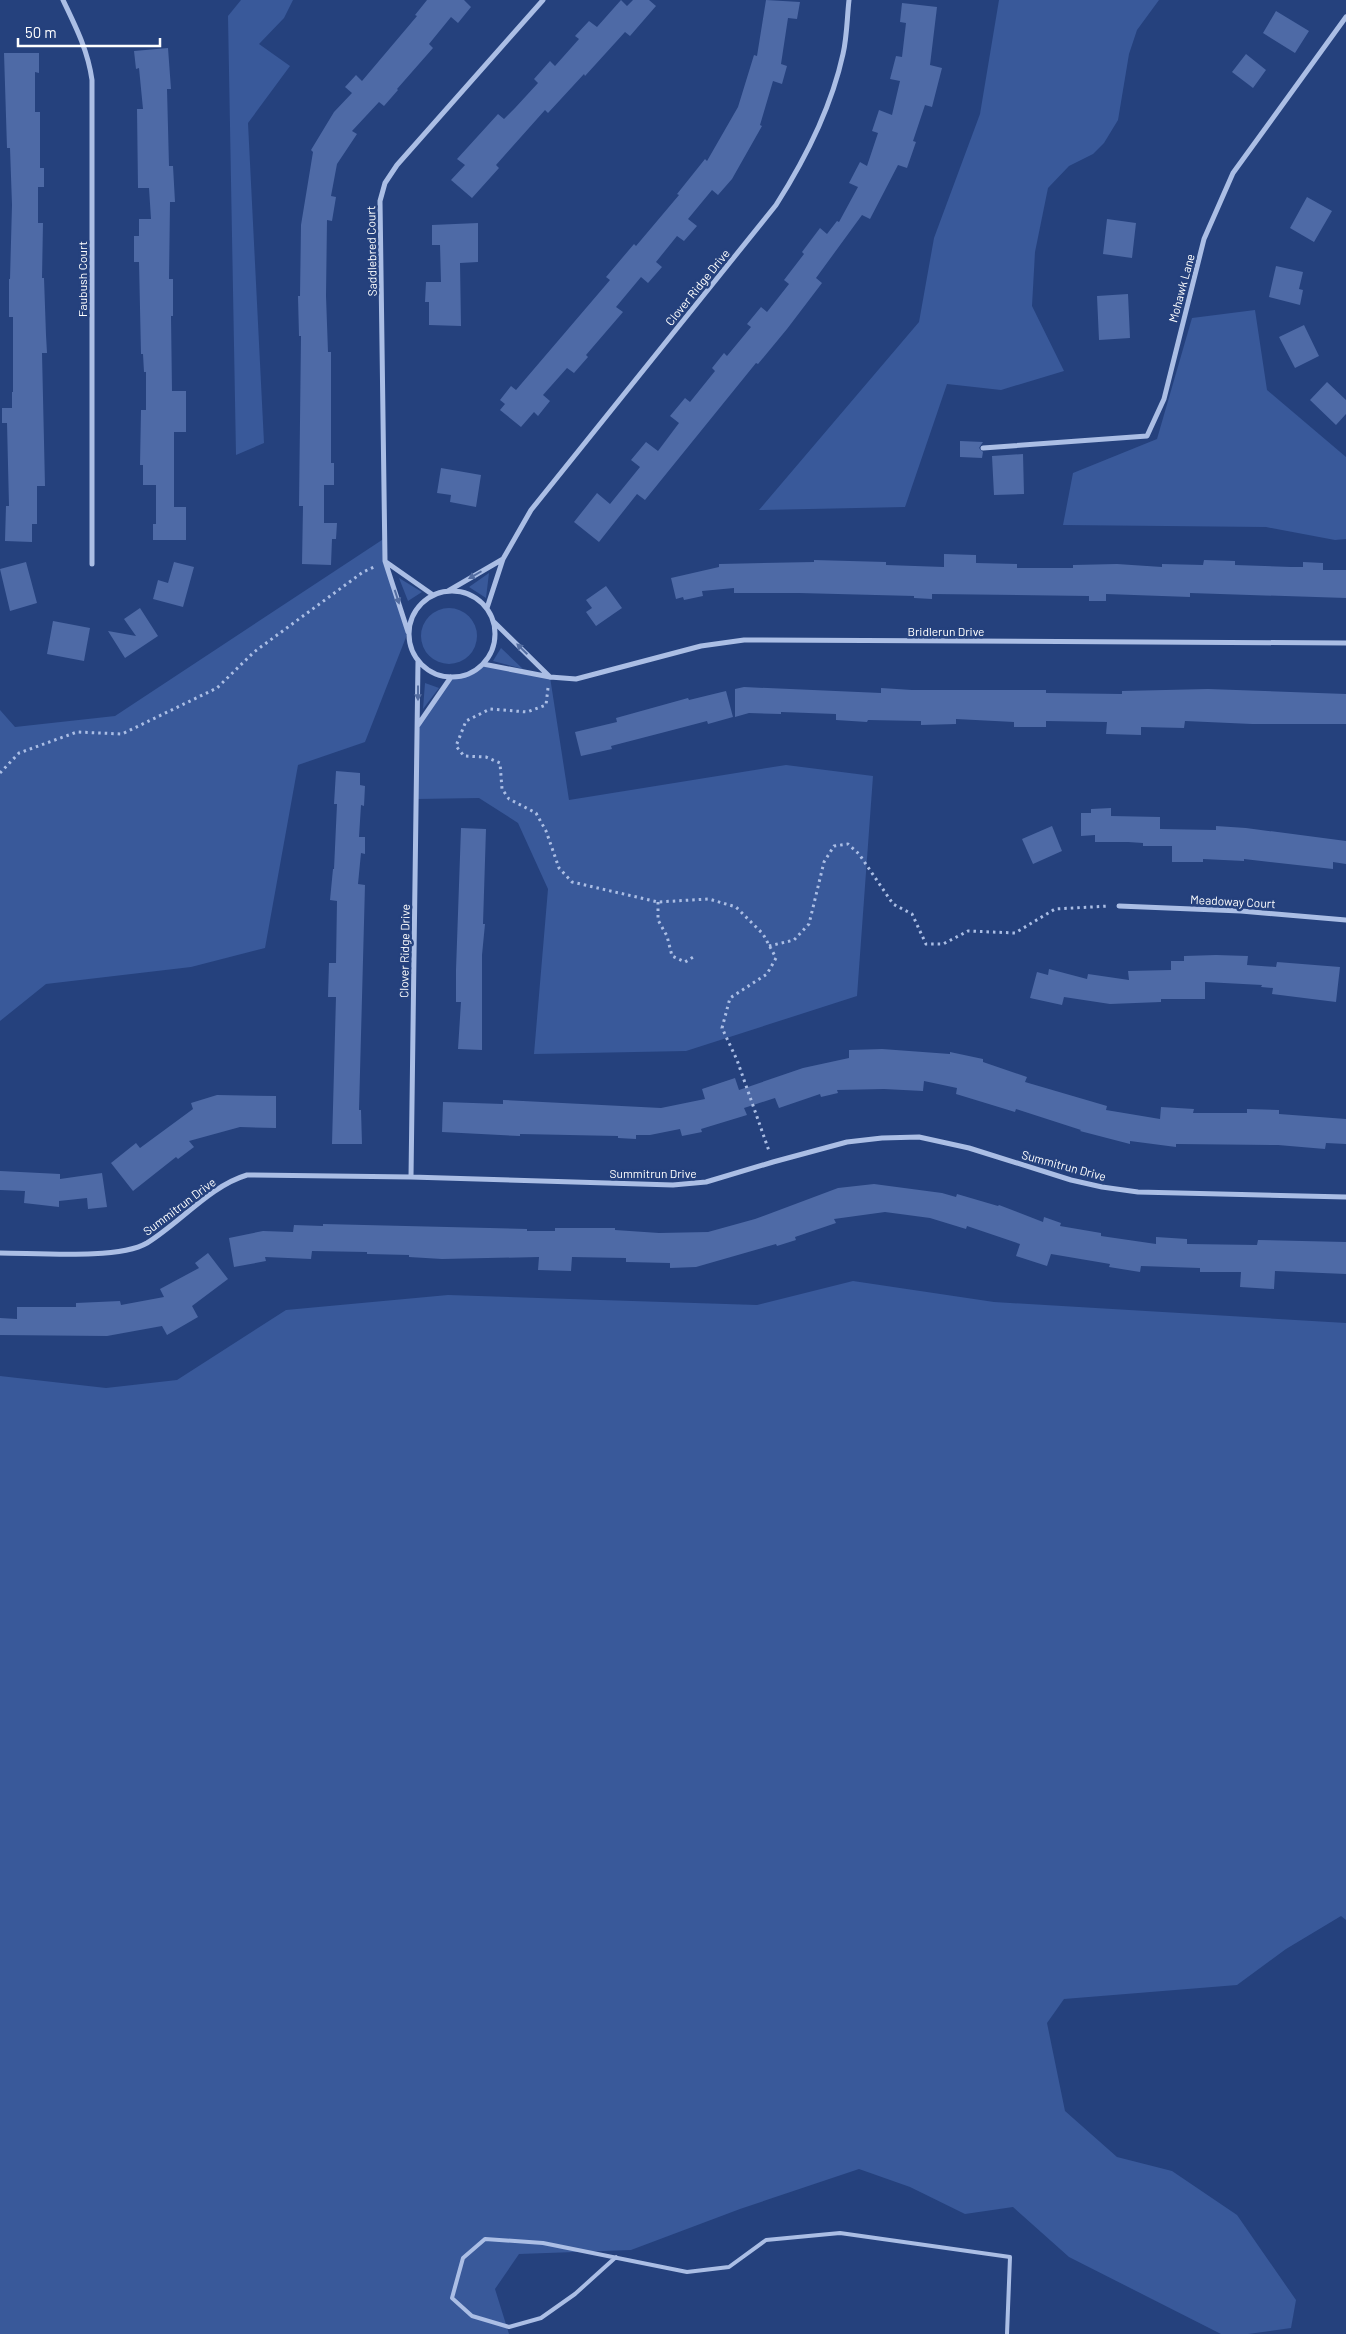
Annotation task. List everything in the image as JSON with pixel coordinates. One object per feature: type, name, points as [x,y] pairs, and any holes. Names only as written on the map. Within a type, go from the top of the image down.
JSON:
[{"type":"street","name":"Faubush Court","points":[[63,0],[82,39],[89,60],[92,80],[92,564]]},
{"type":"street","name":"Saddlebred Court","points":[[408,632],[385,561],[380,201],[385,183],[397,165],[543,0]]},
{"type":"street","name":"Clover Ridge Drive","points":[[487,608],[503,559],[531,510],[776,205],[797,173],[811,147],[831,99],[844,52],[849,0]]},
{"type":"street","name":"Mohawk Lane","points":[[983,448],[1147,436],[1167,392],[1204,239],[1233,172],[1346,17]]},
{"type":"street","points":[[408,632],[412,618],[419,605],[433,594],[448,590],[503,559]]},
{"type":"street","points":[[385,561],[433,594]]},
{"type":"street","points":[[448,590],[463,592],[476,598],[487,608],[494,622],[550,677]]},
{"type":"street","points":[[418,661],[436,674],[451,677],[466,675],[483,664],[492,651],[495,637],[494,622]]},
{"type":"street","name":"Clover Ridge Drive","points":[[408,632],[411,647],[418,661],[411,1176]]},
{"type":"street","name":"Bridlerun Drive","points":[[483,664],[550,677],[576,679],[701,646],[744,640],[1346,643]]},
{"type":"street","points":[[418,726],[451,677]]},
{"type":"street","name":"Meadoway Court","points":[[1119,906],[1241,911],[1346,920]]},
{"type":"street","name":"Summitrun Drive","points":[[0,1253],[103,1254],[126,1251],[146,1244],[193,1210],[216,1189],[232,1179],[247,1175],[411,1176],[673,1185],[706,1182],[847,1142],[882,1138],[919,1137],[969,1148],[1071,1180],[1120,1190],[1346,1197]]},
{"type":"lane","points":[[616,2257],[576,2294],[541,2318],[509,2327],[472,2316],[452,2298],[463,2258],[485,2239],[543,2243],[616,2257],[687,2272],[729,2267],[766,2240],[840,2233],[1010,2257],[1007,2334]]},
{"type":"path","points":[[0,773],[19,753],[77,732],[122,734],[217,688],[254,652],[363,572],[385,561]]},
{"type":"path","points":[[550,677],[546,705],[528,712],[490,708],[466,721],[456,746],[464,756],[486,757],[500,763],[502,789],[510,799],[536,813],[546,831],[559,868],[572,882],[658,902],[709,899],[736,907],[763,934],[776,958],[767,974],[730,998],[722,1028],[737,1060],[773,1162]]},
{"type":"path","points":[[769,946],[794,940],[809,924],[824,862],[834,846],[848,844],[859,854],[893,904],[912,914],[926,944],[943,944],[968,932],[1015,933],[1055,909],[1119,906]]},
{"type":"path","points":[[658,902],[658,920],[667,936],[672,956],[685,962],[696,956]]},
{"type":"shaded area","points":[[241,0],[293,0],[284,18],[259,44],[290,66],[248,123],[264,443],[236,455],[228,16]]},
{"type":"shaded area","points":[[999,0],[1159,0],[1137,30],[1129,54],[1118,120],[1104,143],[1093,154],[1069,166],[1048,188],[1035,252],[1032,306],[1064,371],[1001,390],[947,384],[905,507],[759,510],[919,322],[934,238],[980,114]]},
{"type":"shaded area","points":[[1255,310],[1267,390],[1346,457],[1346,539],[1335,540],[1266,527],[1063,525],[1073,473],[1157,439],[1192,318]]},
{"type":"shaded area","points":[[385,538],[385,561],[408,632],[365,742],[298,765],[265,948],[191,967],[46,984],[0,1021],[0,710],[15,727],[115,716]]},
{"type":"shaded area","points":[[489,573],[486,598],[469,587]]},
{"type":"shaded area","points":[[399,578],[422,592],[408,601]]},
{"type":"shaded area","points":[[443,608],[455,608],[465,612],[473,620],[477,636],[473,652],[465,660],[455,664],[443,664],[433,660],[425,652],[421,642],[421,630],[425,620],[433,612]]},
{"type":"shaded area","points":[[501,648],[523,669],[493,661]]},
{"type":"shaded area","points":[[483,664],[550,677],[569,800],[786,765],[873,776],[857,996],[686,1051],[534,1054],[548,889],[518,823],[479,798],[417,799],[418,726],[451,677],[466,675]]},
{"type":"shaded area","points":[[425,683],[439,688],[423,709]]},
{"type":"shaded area","points":[[853,1281],[994,1302],[1346,1323],[1346,1920],[1341,1916],[1286,1949],[1237,1985],[1064,1999],[1047,2023],[1065,2111],[1117,2157],[1172,2171],[1237,2215],[1296,2300],[1291,2328],[1248,2334],[1221,2334],[1069,2257],[1013,2207],[965,2214],[910,2187],[859,2169],[740,2209],[631,2250],[519,2254],[495,2289],[509,2334],[0,2334],[0,1376],[106,1388],[177,1380],[286,1310],[448,1295],[757,1305]]},
{"type":"building","points":[[427,0],[464,0],[471,7],[458,23],[451,17],[429,44],[433,48],[398,90],[384,106],[379,102],[352,131],[357,134],[337,164],[331,196],[336,197],[332,221],[327,220],[326,296],[328,352],[331,352],[331,463],[334,463],[334,485],[324,485],[324,523],[337,523],[336,539],[332,539],[331,565],[302,564],[303,506],[299,506],[301,336],[299,336],[298,296],[300,296],[301,225],[313,152],[311,150],[334,112],[352,93],[345,87],[356,75],[362,81],[417,16],[415,15]]},
{"type":"building","points":[[621,0],[627,6],[633,0],[649,0],[656,6],[630,36],[625,32],[548,113],[545,110],[496,165],[499,168],[472,198],[451,180],[465,165],[457,159],[498,114],[504,119],[515,108],[538,83],[534,79],[550,61],[555,66],[579,39],[575,36],[589,21],[597,27]]},
{"type":"building","points":[[766,0],[800,2],[797,19],[788,18],[781,64],[787,66],[782,84],[773,81],[760,125],[762,126],[732,179],[718,195],[712,190],[688,219],[697,226],[684,241],[677,236],[656,262],[662,267],[648,283],[641,277],[616,307],[623,312],[586,355],[588,357],[574,373],[567,368],[543,395],[550,401],[538,416],[534,412],[521,427],[500,410],[505,404],[500,400],[511,386],[516,390],[610,280],[606,277],[634,244],[636,246],[679,195],[677,194],[705,159],[707,161],[738,107],[754,55],[757,56]]},
{"type":"building","points":[[902,3],[937,7],[930,65],[942,68],[932,107],[925,105],[913,141],[916,142],[907,168],[898,165],[870,219],[862,215],[816,278],[822,283],[787,329],[758,364],[756,363],[645,500],[637,494],[599,542],[574,522],[597,493],[610,504],[640,467],[631,460],[646,442],[658,451],[679,423],[670,416],[685,398],[690,402],[715,371],[712,368],[724,353],[727,356],[751,327],[747,324],[761,307],[767,312],[789,284],[784,280],[804,254],[802,252],[820,228],[827,234],[837,221],[839,222],[858,187],[849,183],[860,162],[867,166],[878,133],[872,131],[879,110],[892,115],[900,81],[890,79],[896,56],[902,57],[906,23],[900,22]]},
{"type":"building","points":[[1276,11],[1309,31],[1295,53],[1263,33]]},
{"type":"building","points":[[168,48],[171,89],[167,89],[169,166],[173,166],[175,202],[170,202],[169,279],[173,279],[173,316],[171,316],[172,391],[186,391],[186,432],[174,432],[174,507],[186,507],[186,540],[153,540],[153,524],[156,524],[156,485],[143,485],[143,465],[140,465],[141,410],[146,410],[146,372],[144,372],[143,354],[141,354],[139,262],[134,262],[134,236],[139,236],[139,219],[151,219],[149,188],[138,188],[137,109],[143,109],[139,68],[136,69],[134,51]]},
{"type":"building","points":[[4,53],[39,53],[39,73],[35,72],[35,112],[40,112],[40,168],[44,168],[44,187],[38,187],[38,223],[43,223],[42,278],[44,278],[47,353],[42,353],[45,486],[37,486],[37,524],[32,524],[32,542],[5,541],[6,506],[9,506],[7,423],[2,423],[2,408],[12,408],[13,317],[9,317],[12,205],[10,148],[7,148]]},
{"type":"building","points":[[1246,54],[1266,70],[1253,88],[1232,72]]},
{"type":"building","points":[[1307,197],[1332,211],[1314,242],[1290,228]]},
{"type":"building","points":[[1107,219],[1136,223],[1132,258],[1103,254]]},
{"type":"building","points":[[478,223],[478,262],[460,263],[461,326],[429,325],[429,302],[425,302],[426,282],[441,282],[440,245],[432,245],[432,225]]},
{"type":"building","points":[[1276,266],[1303,272],[1299,289],[1303,290],[1300,305],[1269,297]]},
{"type":"building","points":[[1128,294],[1130,338],[1099,340],[1097,296]]},
{"type":"building","points":[[1304,325],[1319,356],[1295,368],[1279,337]]},
{"type":"building","points":[[1327,382],[1346,400],[1346,414],[1336,425],[1310,400]]},
{"type":"building","points":[[960,441],[983,442],[979,448],[983,452],[982,458],[960,457]]},
{"type":"building","points":[[1023,454],[1024,494],[994,495],[992,456]]},
{"type":"building","points":[[441,468],[481,475],[476,507],[450,502],[451,495],[437,493]]},
{"type":"building","points":[[944,554],[976,555],[976,563],[1017,564],[1017,568],[1073,568],[1073,565],[1117,564],[1162,567],[1162,564],[1203,565],[1204,560],[1235,561],[1235,565],[1291,567],[1303,567],[1303,562],[1323,563],[1323,570],[1346,570],[1346,598],[1190,593],[1190,597],[1106,594],[1106,601],[1089,601],[1089,596],[932,594],[932,599],[914,598],[914,596],[734,593],[734,588],[702,591],[703,596],[684,600],[683,597],[676,599],[671,578],[719,567],[719,564],[814,562],[814,560],[886,562],[886,565],[944,567]]},
{"type":"building","points":[[26,562],[37,603],[10,611],[0,569]]},
{"type":"building","points":[[174,562],[194,567],[183,607],[153,599],[158,580],[168,583]]},
{"type":"building","points":[[606,586],[622,608],[596,626],[586,612],[592,608],[586,600]]},
{"type":"building","points":[[140,608],[158,636],[125,658],[108,631],[136,636],[124,619]]},
{"type":"building","points":[[53,621],[90,628],[84,661],[47,654]]},
{"type":"building","points":[[744,687],[881,693],[881,688],[912,690],[1046,690],[1046,693],[1122,694],[1122,691],[1208,689],[1346,694],[1346,724],[1252,724],[1185,721],[1184,728],[1141,727],[1141,735],[1106,734],[1107,722],[1046,721],[1046,727],[1014,727],[1014,722],[956,719],[956,724],[921,725],[921,721],[868,720],[867,722],[836,720],[836,714],[781,712],[781,714],[749,713],[735,717],[735,689]]},
{"type":"building","points":[[726,691],[733,717],[708,724],[707,721],[611,746],[612,749],[581,756],[575,732],[617,722],[616,718],[688,698],[689,700]]},
{"type":"building","points":[[336,771],[360,773],[360,785],[365,786],[364,806],[361,805],[359,837],[365,837],[365,854],[361,853],[358,884],[365,885],[359,1110],[361,1110],[362,1144],[332,1144],[336,997],[328,997],[329,963],[336,963],[337,901],[330,900],[334,869],[337,804],[334,804]]},
{"type":"building","points":[[1111,808],[1111,816],[1160,817],[1160,829],[1216,830],[1216,826],[1346,841],[1346,864],[1333,862],[1333,869],[1244,859],[1244,861],[1203,859],[1203,862],[1172,862],[1172,846],[1143,846],[1143,843],[1128,842],[1095,842],[1095,835],[1081,836],[1081,813],[1091,813],[1091,809]]},
{"type":"building","points":[[1052,826],[1062,851],[1033,864],[1022,839]]},
{"type":"building","points":[[461,828],[486,829],[483,924],[485,924],[482,955],[482,1050],[458,1049],[461,1002],[456,1002],[456,970]]},
{"type":"building","points":[[1184,956],[1248,956],[1247,965],[1276,967],[1277,962],[1340,967],[1336,1002],[1272,994],[1273,988],[1261,987],[1262,985],[1205,982],[1205,999],[1161,999],[1161,1002],[1110,1004],[1064,997],[1062,1005],[1030,998],[1037,972],[1048,975],[1049,969],[1087,979],[1088,974],[1129,980],[1128,971],[1171,970],[1171,961],[1184,961]]},
{"type":"building","points":[[882,1049],[950,1054],[950,1052],[983,1059],[983,1062],[1027,1077],[1025,1082],[1107,1106],[1106,1110],[1160,1119],[1161,1107],[1194,1109],[1193,1113],[1247,1113],[1247,1109],[1279,1110],[1279,1114],[1346,1119],[1346,1144],[1326,1143],[1325,1149],[1278,1145],[1176,1144],[1176,1147],[1130,1141],[1130,1144],[1080,1131],[1016,1109],[1015,1112],[956,1094],[957,1088],[924,1081],[923,1091],[884,1089],[837,1090],[838,1093],[821,1097],[820,1094],[779,1108],[775,1098],[744,1108],[747,1115],[701,1129],[702,1132],[682,1136],[680,1129],[650,1135],[636,1135],[636,1139],[618,1138],[618,1136],[520,1134],[520,1136],[442,1132],[443,1102],[503,1104],[503,1100],[661,1108],[705,1099],[702,1089],[735,1078],[739,1090],[803,1068],[849,1058],[849,1050]]},
{"type":"building","points":[[217,1095],[276,1096],[276,1128],[240,1127],[189,1141],[194,1147],[178,1159],[176,1157],[133,1191],[111,1163],[136,1143],[140,1148],[193,1109],[191,1103]]},
{"type":"building","points":[[0,1171],[60,1174],[60,1179],[102,1173],[107,1207],[88,1209],[87,1198],[59,1201],[59,1207],[24,1203],[25,1191],[0,1190]]},
{"type":"building","points":[[874,1184],[942,1193],[956,1197],[957,1194],[999,1205],[1043,1222],[1044,1217],[1061,1223],[1060,1226],[1101,1233],[1101,1236],[1156,1244],[1156,1237],[1187,1239],[1187,1244],[1257,1245],[1258,1240],[1346,1242],[1346,1274],[1275,1271],[1274,1289],[1240,1287],[1241,1272],[1200,1272],[1200,1268],[1141,1266],[1140,1272],[1109,1267],[1110,1264],[1051,1254],[1047,1266],[1016,1256],[1020,1244],[967,1226],[966,1229],[930,1218],[885,1212],[834,1219],[836,1223],[795,1237],[796,1240],[696,1267],[670,1268],[670,1263],[626,1262],[626,1258],[572,1257],[571,1271],[538,1270],[539,1257],[442,1259],[409,1257],[409,1255],[367,1254],[367,1252],[312,1251],[311,1259],[265,1257],[266,1261],[234,1267],[229,1238],[263,1231],[293,1232],[294,1225],[323,1226],[323,1224],[527,1229],[527,1231],[555,1231],[555,1228],[615,1228],[615,1230],[659,1233],[708,1232],[755,1219],[838,1188]]},
{"type":"building","points":[[208,1253],[228,1279],[192,1306],[198,1317],[167,1335],[162,1326],[107,1336],[0,1335],[0,1318],[17,1319],[17,1307],[76,1307],[76,1303],[120,1301],[121,1305],[164,1297],[160,1289],[199,1268],[195,1263]]}]
